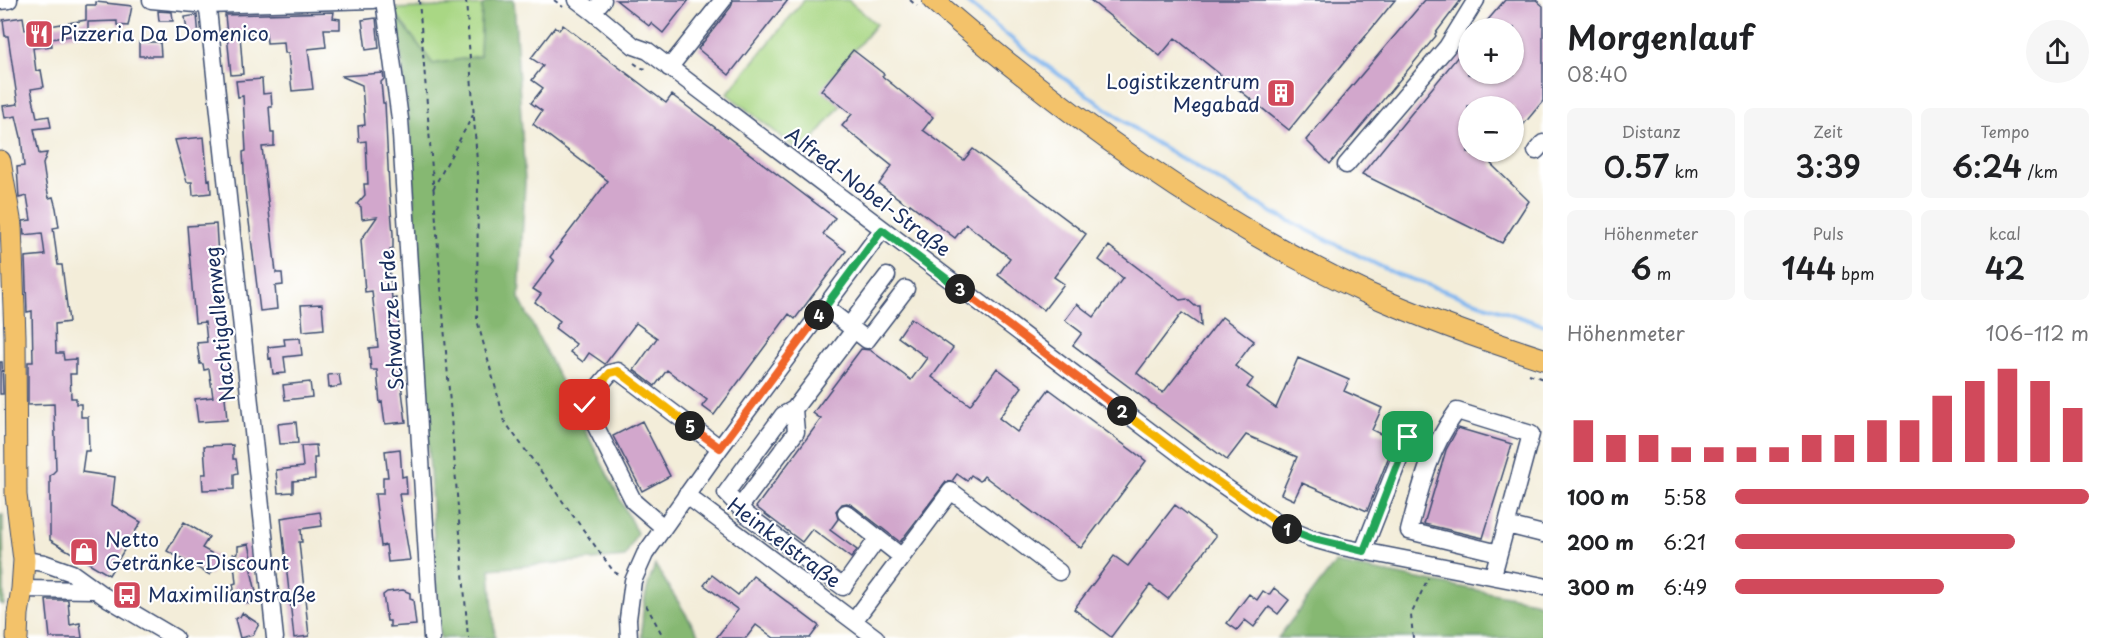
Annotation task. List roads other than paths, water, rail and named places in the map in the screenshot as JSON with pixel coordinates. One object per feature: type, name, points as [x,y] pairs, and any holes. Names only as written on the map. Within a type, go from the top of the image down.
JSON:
[{"type":"main road","points":[[933,0],[1068,111],[1176,187],[1271,244],[1368,293],[1437,323],[1543,360]]},
{"type":"main road","points":[[0,161],[11,225],[15,336],[16,495],[24,560],[17,638]]},
{"type":"street","points":[[0,0],[9,0]]},
{"type":"street","points":[[151,0],[207,3],[373,0]]},
{"type":"street","name":"Schwarze Erde","points":[[384,0],[400,119],[432,638]]},
{"type":"street","name":"Alfred-Nobel-Straße","points":[[577,0],[598,6],[634,46],[648,51],[1201,470],[1283,527],[1310,538],[1364,551],[1543,586]]},
{"type":"street","points":[[669,68],[723,0]]},
{"type":"street","points":[[1346,165],[1447,47],[1476,0]]},
{"type":"street","name":"Nachtigallenweg","points":[[207,3],[275,638]]},
{"type":"street","points":[[629,638],[628,619],[633,581],[645,554],[720,448],[882,230]]},
{"type":"street","points":[[878,538],[843,587],[747,515],[726,493],[783,414],[794,409],[887,276]]},
{"type":"street","points":[[825,307],[867,339],[906,289]]},
{"type":"street","points":[[663,527],[634,502],[587,410],[587,400],[610,373],[618,371],[720,448]]},
{"type":"street","points":[[1493,575],[1537,432],[1456,411],[1445,426],[1425,471],[1409,531],[1499,553]]},
{"type":"street","points":[[1364,551],[1408,437]]},
{"type":"street","points":[[855,623],[951,491],[1059,572]]},
{"type":"street","name":"Heinkelstraße","points":[[686,495],[876,638]]},
{"type":"street","points":[[846,513],[902,556]]},
{"type":"street","points":[[1507,525],[1543,534]]},
{"type":"street","points":[[24,560],[44,563],[72,573],[94,590],[175,638]]},
{"type":"street","points":[[22,589],[94,590]]},
{"type":"waterway","points":[[964,0],[1033,56],[1146,137],[1273,213],[1396,274],[1543,325]]},
{"type":"place","name":"Pizzeria Da Domenico","points":[[39,34]]},
{"type":"place","name":"Logistikzentrum Megabad","points":[[1281,93]]},
{"type":"place","name":"Netto Getränke-Discount","points":[[84,552]]},
{"type":"place","name":"Maximilianstraße","points":[[127,595]]}]
